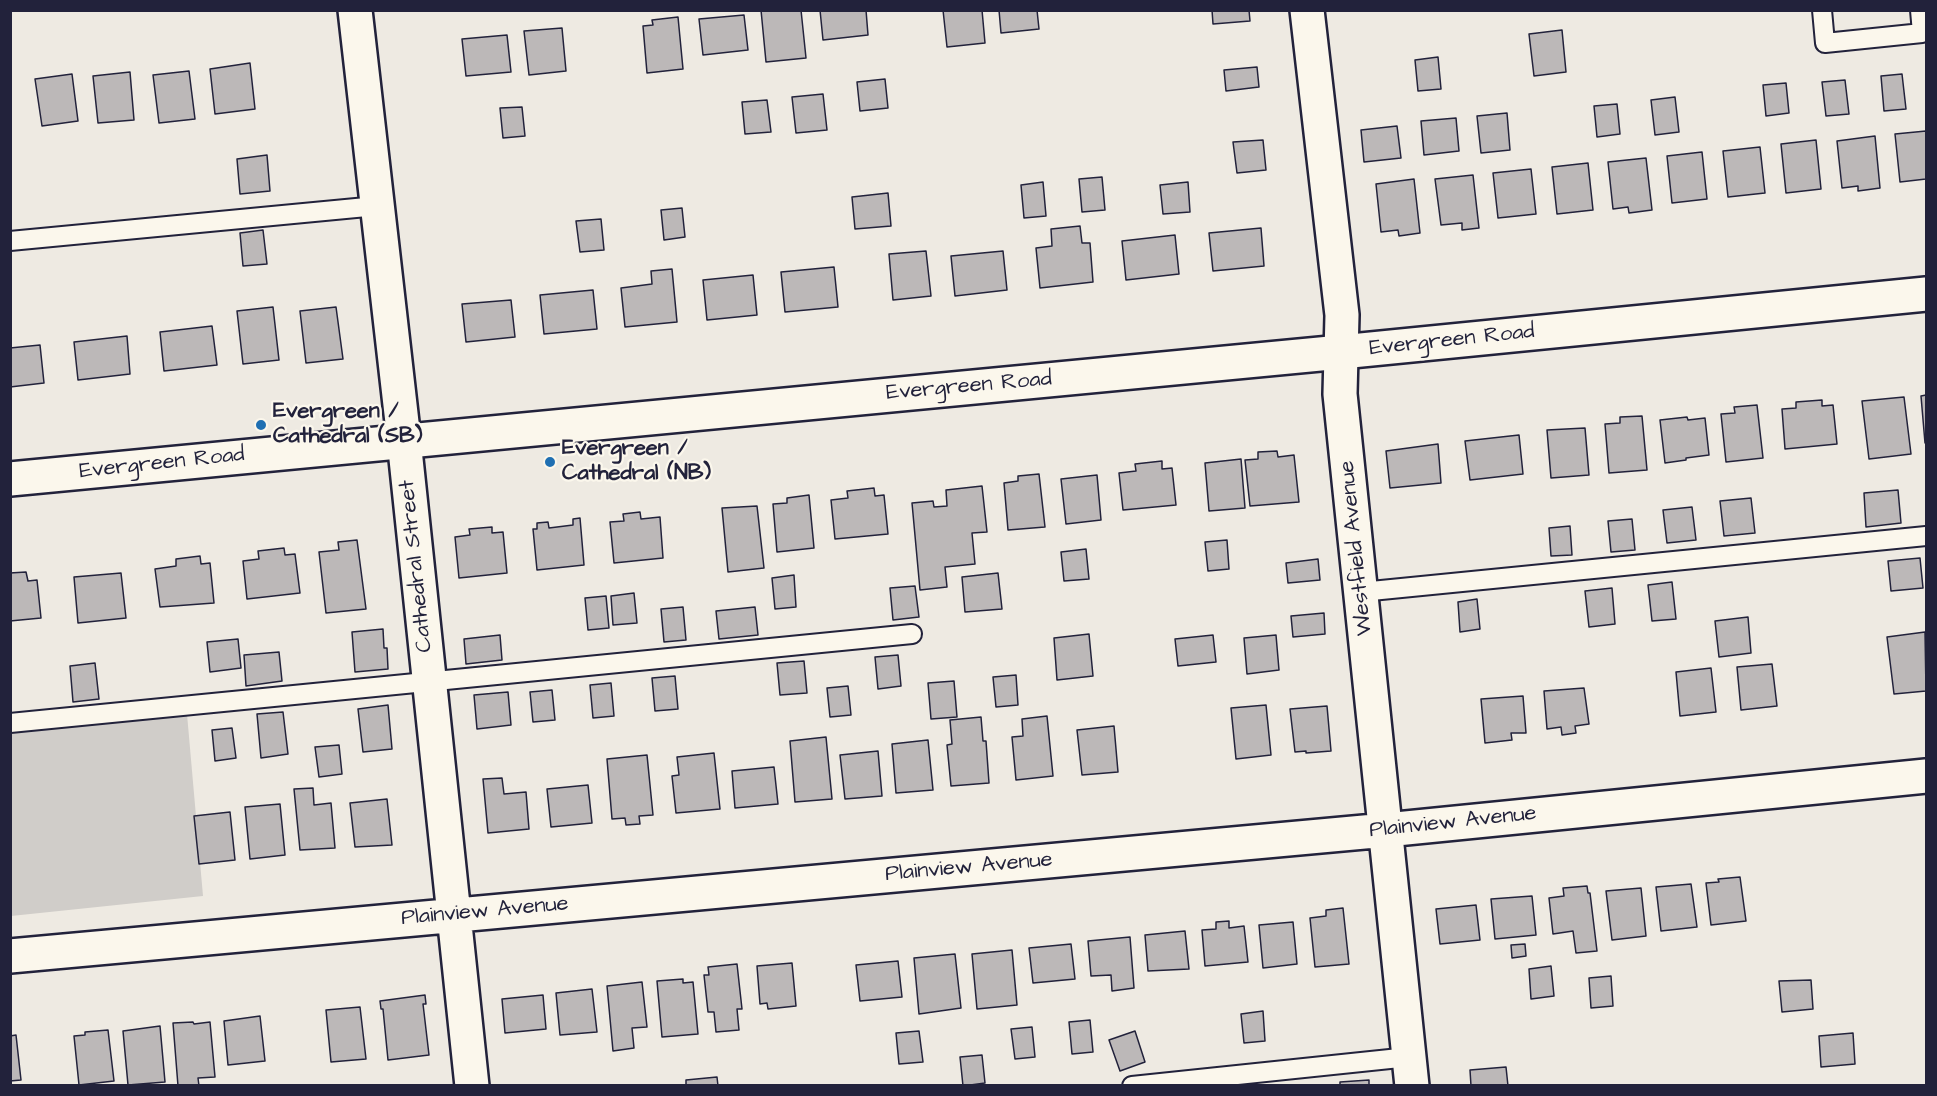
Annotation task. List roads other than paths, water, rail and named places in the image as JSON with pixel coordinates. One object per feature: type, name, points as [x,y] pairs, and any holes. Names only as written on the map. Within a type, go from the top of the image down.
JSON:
[{"type":"street","name":"Cathedral Street","points":[[355,10],[404,440],[472,1086]]},
{"type":"street","name":"Westfield Avenue","points":[[1307,10],[1342,315],[1340,394],[1411,1071]]},
{"type":"street","name":"Evergreen Road","points":[[10,479],[1926,294]]},
{"type":"street","name":"Plainview Avenue","points":[[10,956],[1386,830],[1926,776]]},
{"type":"lane","points":[[1822,10],[1826,43],[1922,33],[1920,10]]},
{"type":"lane","points":[[10,241],[377,206]]},
{"type":"lane","points":[[1361,592],[1926,536]]},
{"type":"lane","points":[[10,723],[912,634]]},
{"type":"lane","points":[[1132,1086],[1411,1071]]},
{"type":"place","name":"Evergreen / Cathedral (SB)","points":[[261,425]]},
{"type":"place","name":"Evergreen / Cathedral (NB)","points":[[550,462]]}]
